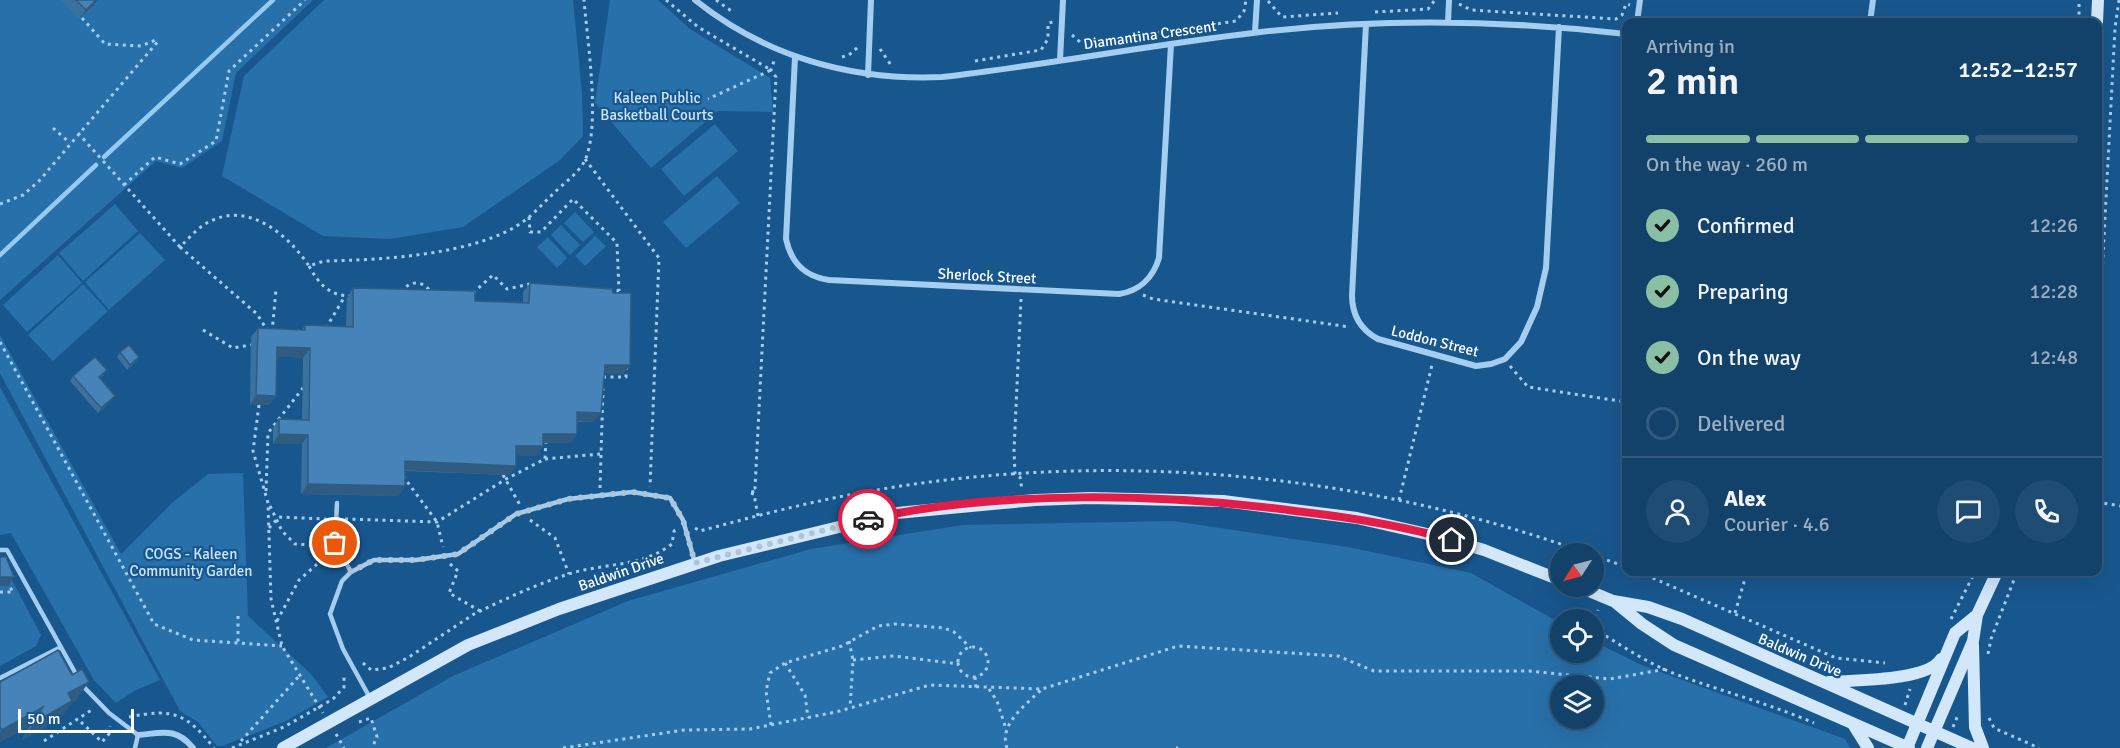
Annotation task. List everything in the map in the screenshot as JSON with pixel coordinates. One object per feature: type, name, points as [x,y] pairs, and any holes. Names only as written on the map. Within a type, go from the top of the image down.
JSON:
[{"type":"main road","points":[[2097,18],[2098,0]]},
{"type":"main road","name":"Baldwin Drive","points":[[283,748],[343,712],[468,645],[559,609],[695,563],[897,513],[1023,500],[1090,498],[1223,501],[1357,518],[1436,536],[1484,550],[1550,576]]},
{"type":"main road","points":[[1983,748],[1975,727],[1973,641],[1977,615],[1994,576]]},
{"type":"main road","name":"Baldwin Drive","points":[[1604,596],[1665,612],[1828,682],[1972,748]]},
{"type":"main road","name":"Baldwin Drive","points":[[1613,600],[1642,624],[1674,645],[1908,748]]},
{"type":"main road","points":[[1908,748],[1955,633],[1977,615]]},
{"type":"main road","points":[[1927,748],[1973,641]]},
{"type":"main road","points":[[1828,682],[1923,673],[1939,664],[1950,646]]},
{"type":"main road","points":[[1852,723],[1869,748]]},
{"type":"street","name":"Diamantina Crescent","points":[[695,0],[727,23],[795,57],[868,75],[942,77],[1255,32],[1366,24],[1448,23],[1559,27],[1622,34]]},
{"type":"street","points":[[868,75],[872,0]]},
{"type":"street","points":[[1060,60],[1063,0]]},
{"type":"street","points":[[1448,23],[1449,0]]},
{"type":"street","points":[[1871,18],[1873,0]]},
{"type":"street","points":[[1255,32],[1257,1]]},
{"type":"street","points":[[1637,18],[1639,3]]},
{"type":"street","points":[[1360,325],[1353,311],[1352,295],[1366,24]]},
{"type":"street","points":[[1509,356],[1516,349],[1530,325],[1546,268],[1559,27]]},
{"type":"street","points":[[1139,287],[1154,271],[1160,251],[1171,44]]},
{"type":"street","name":"Sherlock Street","points":[[795,57],[786,231],[788,247],[800,267],[814,276],[829,280],[1119,294],[1139,287]]},
{"type":"street","name":"Loddon Street","points":[[1360,325],[1378,339],[1484,366],[1509,356]]},
{"type":"street","points":[[138,735],[173,732],[187,740],[193,748]]},
{"type":"lane","points":[[370,698],[351,663],[330,614],[342,581],[351,572],[374,560],[416,560],[458,554],[516,514],[568,499],[632,492],[670,498],[685,527],[695,563]]},
{"type":"lane","points":[[337,503],[336,550],[351,572]]},
{"type":"lane","points":[[0,550],[7,550],[84,688],[114,717],[138,735],[135,748]]},
{"type":"lane","points":[[0,678],[61,647]]},
{"type":"path","points":[[124,185],[155,158],[180,164],[216,141],[229,71],[305,0]]},
{"type":"path","points":[[309,266],[324,261],[446,250],[502,233],[529,217],[576,172],[585,159],[590,137],[591,94],[584,0]]},
{"type":"path","points":[[666,0],[698,27],[771,70],[776,77],[755,488],[757,490],[749,494],[754,494],[758,516]]},
{"type":"path","points":[[716,0],[735,14]]},
{"type":"path","points":[[966,62],[1041,50],[1048,39],[1048,23],[1069,20],[1074,38],[1087,43],[1236,21],[1244,11],[1244,0],[1267,1],[1282,16],[1343,13]]},
{"type":"path","points":[[1366,12],[1428,9],[1435,0]]},
{"type":"path","points":[[1457,0],[1462,8],[1471,10],[1616,20],[1622,15],[1626,4],[1639,3]]},
{"type":"path","points":[[2079,0],[2079,18]]},
{"type":"path","points":[[2102,275],[2115,28],[2119,0]]},
{"type":"path","points":[[0,204],[23,195],[39,181],[160,39],[141,46],[105,44],[82,18]]},
{"type":"path","points":[[832,55],[843,58],[856,47],[881,49],[892,66]]},
{"type":"path","points":[[708,99],[771,70],[779,50]]},
{"type":"path","points":[[53,128],[70,144]]},
{"type":"path","points":[[78,134],[180,246],[257,314],[271,338],[276,290]]},
{"type":"path","points":[[585,159],[659,258],[650,495]]},
{"type":"path","points":[[529,217],[530,232],[541,232],[573,199],[617,243],[618,298]]},
{"type":"path","points":[[180,246],[213,220],[231,214],[252,218],[276,230],[297,247],[322,286],[330,292],[356,296]]},
{"type":"path","points":[[471,296],[493,275],[507,290],[524,283],[536,284]]},
{"type":"path","points":[[417,282],[417,289]]},
{"type":"path","points":[[408,296],[399,296],[407,285],[417,282],[427,286],[433,296],[425,296]]},
{"type":"path","points":[[1139,287],[1143,295],[1153,299],[1350,327],[1360,325]]},
{"type":"path","points":[[607,290],[619,291]]},
{"type":"path","points":[[1022,290],[1014,450],[1016,474],[1020,477],[1023,500]]},
{"type":"path","points":[[322,335],[345,296]]},
{"type":"path","points":[[203,330],[233,348],[251,345]]},
{"type":"path","points":[[0,342],[154,624],[193,640],[238,645],[282,646]]},
{"type":"path","points":[[1399,500],[1435,355]]},
{"type":"path","points":[[1509,356],[1510,370],[1528,387],[1622,401]]},
{"type":"path","points":[[600,496],[603,376],[626,377],[626,366]]},
{"type":"path","points":[[266,494],[268,434],[303,388]]},
{"type":"path","points":[[259,405],[253,451],[268,503],[276,521],[295,544],[330,547],[336,550],[317,563],[299,580],[277,623]]},
{"type":"path","points":[[545,459],[546,436]]},
{"type":"path","points":[[268,530],[279,517],[437,522],[506,479],[545,459],[601,454]]},
{"type":"path","points":[[399,470],[437,522],[444,547]]},
{"type":"path","points":[[238,743],[284,727],[333,699],[346,681],[343,668],[359,659],[371,670],[388,668],[480,611],[569,574],[602,566],[630,564],[659,554],[672,544],[674,531],[692,524],[700,531],[861,493],[1016,474],[1122,471],[1199,474],[1285,482],[1399,500],[1505,526],[1557,543]]},
{"type":"path","points":[[503,475],[528,518],[555,538],[569,574]]},
{"type":"path","points":[[268,503],[268,575],[282,646],[326,717]]},
{"type":"path","points":[[2102,503],[2120,506]]},
{"type":"path","points":[[1604,559],[1622,566]]},
{"type":"path","points":[[448,562],[458,571],[449,593],[480,611]]},
{"type":"path","points":[[1648,576],[1836,658],[1894,664]]},
{"type":"path","points":[[1734,613],[1746,576]]},
{"type":"path","points":[[1988,657],[1991,639],[2016,576]]},
{"type":"path","points":[[0,592],[13,592],[5,578]]},
{"type":"path","points":[[238,616],[238,645]]},
{"type":"path","points":[[771,725],[767,680],[770,673],[785,663],[824,653],[878,626],[922,625],[954,632],[971,648],[981,650],[988,663],[984,672],[975,677],[966,675],[959,664]]},
{"type":"path","points":[[1604,634],[1666,669],[1778,708],[1816,724]]},
{"type":"path","points":[[849,642],[853,660],[850,708]]},
{"type":"path","points":[[562,748],[684,730],[750,729],[850,708],[930,685],[988,689],[1042,689],[1178,646],[1338,656],[1374,671],[1528,671],[1610,680],[1666,669]]},
{"type":"path","points":[[959,664],[963,652],[971,648]]},
{"type":"path","points":[[853,660],[894,657],[959,664]]},
{"type":"path","points":[[785,663],[806,695],[808,717]]},
{"type":"path","points":[[232,748],[300,675]]},
{"type":"path","points":[[975,677],[976,688]]},
{"type":"path","points":[[988,689],[997,700],[1006,729],[1004,740],[1007,748]]},
{"type":"path","points":[[1006,729],[1042,689]]},
{"type":"path","points":[[44,741],[93,709]]},
{"type":"path","points":[[1988,713],[1994,728],[2039,748]]},
{"type":"path","points":[[350,727],[371,718],[377,737],[372,748]]},
{"type":"path","points":[[81,722],[89,727],[102,742],[109,734],[105,730]]},
{"type":"path","points":[[332,728],[344,748]]},
{"type":"green space","points":[[0,0],[313,0],[236,73],[222,141],[182,168],[156,161],[0,300]]},
{"type":"green space","points":[[324,0],[573,0],[582,93],[583,136],[560,160],[463,227],[390,239],[323,236],[222,176],[244,76]]},
{"type":"green space","name":"Kaleen Public Basketball Courts","points":[[610,0],[658,0],[690,29],[770,78],[773,112],[718,111],[651,168],[595,103]]},
{"type":"green space","points":[[715,124],[738,151],[684,196],[661,169]]},
{"type":"green space","points":[[717,176],[740,203],[686,248],[663,222]]},
{"type":"green space","points":[[115,204],[138,231],[83,281],[59,253]]},
{"type":"green space","points":[[575,212],[594,232],[583,242],[564,223]]},
{"type":"green space","points":[[561,225],[580,245],[570,255],[551,235]]},
{"type":"green space","points":[[140,233],[165,260],[109,310],[85,282]]},
{"type":"green space","points":[[595,236],[606,246],[585,266],[575,256]]},
{"type":"green space","points":[[548,237],[567,258],[557,268],[537,247]]},
{"type":"green space","points":[[58,255],[82,283],[27,332],[3,305]]},
{"type":"green space","points":[[83,284],[108,311],[53,361],[28,335]]},
{"type":"green space","name":"COGS - Kaleen Community Garden","points":[[0,335],[121,554],[172,503],[208,474],[243,473],[248,616],[311,674],[328,697],[286,721],[222,746],[217,746],[198,722],[180,711],[0,373]]},
{"type":"green space","points":[[0,387],[160,680],[134,691],[116,703],[94,680],[11,533],[0,535]]},
{"type":"green space","points":[[1173,521],[1348,547],[1471,573],[1550,617],[1550,663],[1604,663],[1604,646],[1641,665],[1845,739],[1850,748],[326,748],[453,676],[628,601],[811,549],[963,525]]},
{"type":"green space","points":[[0,564],[5,567],[41,635],[36,646],[0,666]]},
{"type":"building","points":[[76,0],[96,0],[86,10]]},
{"type":"building","points":[[530,283],[612,289],[613,293],[631,293],[630,365],[605,365],[601,413],[577,412],[577,434],[543,434],[543,446],[516,446],[516,466],[405,461],[405,486],[308,484],[308,435],[279,434],[279,419],[309,420],[310,348],[277,347],[276,396],[256,395],[258,328],[305,330],[305,325],[353,327],[353,288],[475,291],[475,301],[529,303]]},
{"type":"building","points":[[129,345],[139,357],[130,365],[120,352]]},
{"type":"building","points":[[95,357],[107,370],[99,377],[115,396],[101,408],[73,376]]},
{"type":"building","points":[[0,557],[6,557],[14,577],[0,577]]},
{"type":"building","points":[[58,650],[72,675],[82,669],[89,682],[68,693],[72,701],[35,722],[43,707],[2,730],[0,727],[0,682]]},
{"type":"waterway","points":[[104,157],[273,0]]},
{"type":"waterway","points":[[0,255],[96,165]]},
{"type":"way so far","points":[[335,543],[336,550],[351,572],[374,560],[416,560],[458,554],[516,514],[568,499],[632,492],[670,498],[683,520],[695,563],[868,519]]},
{"type":"route","points":[[868,519],[897,513],[1023,500],[1090,498],[1223,501],[1357,518],[1452,540]]}]
